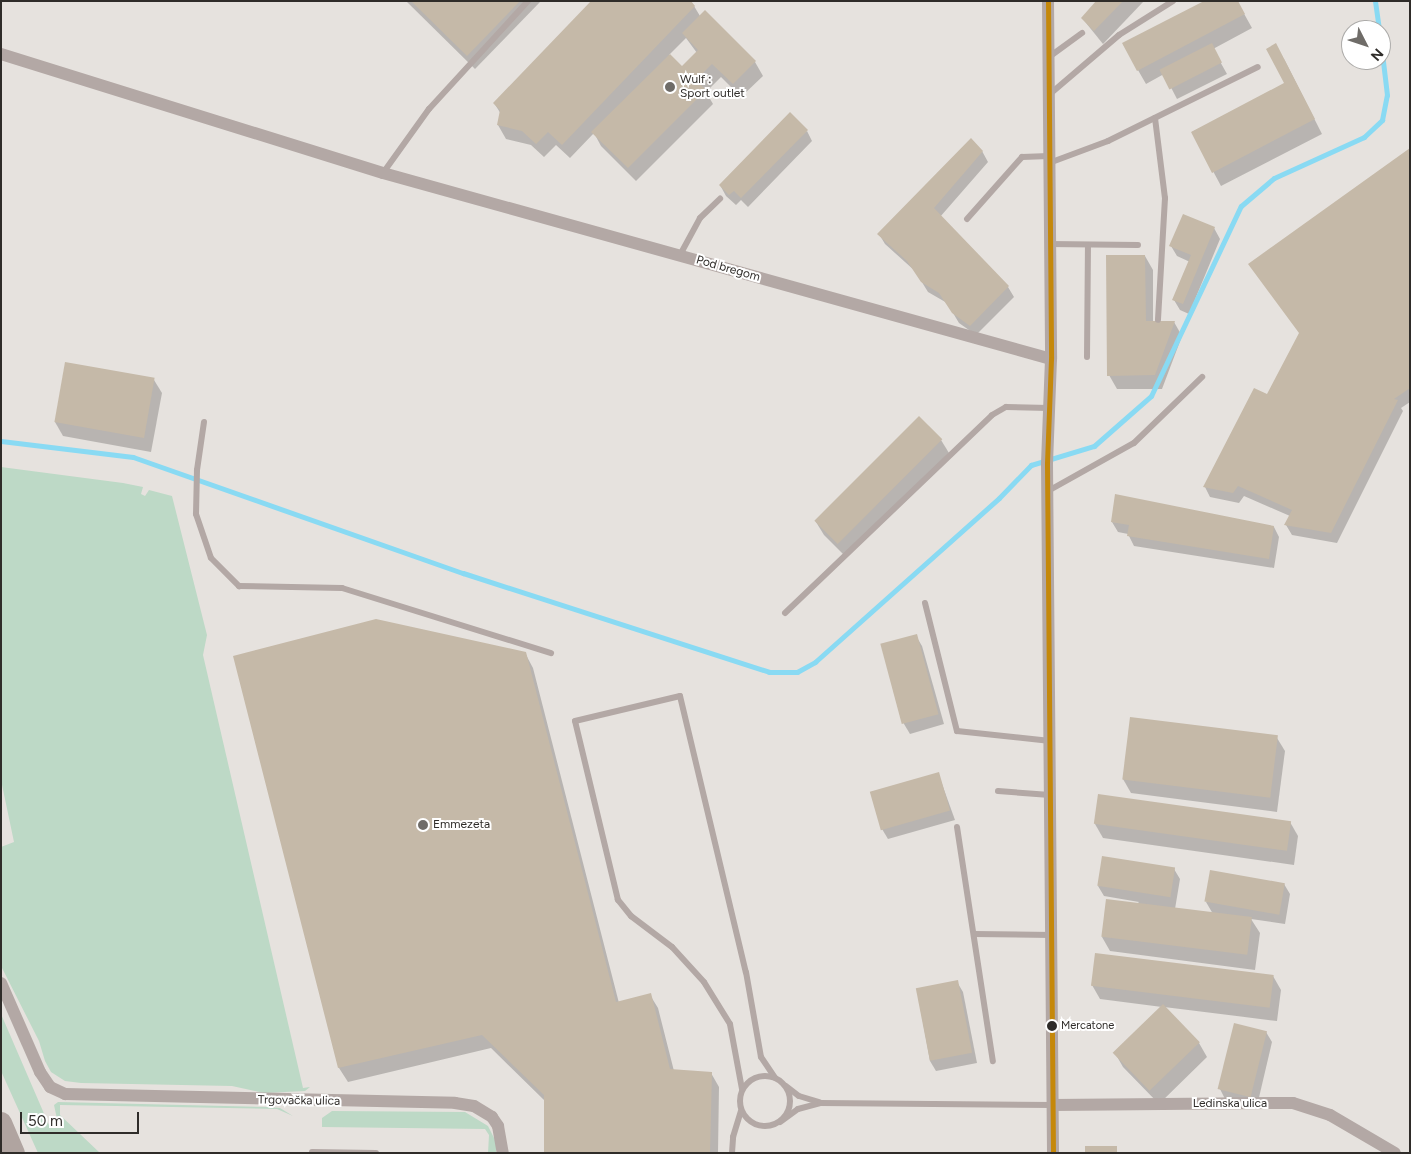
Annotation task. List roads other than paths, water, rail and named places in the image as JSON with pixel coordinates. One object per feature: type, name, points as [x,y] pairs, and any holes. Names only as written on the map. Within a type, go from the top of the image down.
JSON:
[{"type":"highway","points":[[1,1123],[14,1153]]},
{"type":"street","points":[[1048,1],[1051,359],[1047,464],[1053,1153]]},
{"type":"street","name":"Pod bregom","points":[[1,54],[383,173],[1051,359]]},
{"type":"street","name":"Trgovačka ulica","points":[[1,983],[40,1072],[50,1087],[65,1094],[474,1106],[484,1110],[498,1126],[503,1153]]},
{"type":"street","name":"Ledinska ulica","points":[[1053,1105],[1293,1103],[1330,1115],[1395,1153]]},
{"type":"lane","points":[[383,173],[429,109],[528,1]]},
{"type":"lane","points":[[1049,95],[1119,34],[1173,1]]},
{"type":"lane","points":[[1048,58],[1082,33]]},
{"type":"lane","points":[[967,219],[1022,157],[1049,159],[1108,141],[1258,67]]},
{"type":"lane","points":[[1155,118],[1165,198],[1158,320]]},
{"type":"lane","points":[[680,255],[692,229],[720,199]]},
{"type":"lane","points":[[1050,244],[1138,245]]},
{"type":"lane","points":[[1087,357],[1088,245]]},
{"type":"lane","points":[[1048,492],[1134,443],[1202,377]]},
{"type":"lane","points":[[784,614],[992,415],[1006,407],[1049,408]]},
{"type":"lane","points":[[204,422],[197,470],[196,514],[211,558],[239,586],[342,588],[551,653]]},
{"type":"lane","points":[[926,603],[956,731],[1050,741]]},
{"type":"lane","points":[[732,1153],[734,1130],[741,1111],[742,1089],[730,1024],[704,982],[672,947],[631,916],[618,900],[575,721],[680,696],[746,972],[761,1057],[778,1080],[790,1102],[780,1122]]},
{"type":"lane","points":[[998,791],[1050,795]]},
{"type":"lane","points":[[957,827],[993,1061]]},
{"type":"lane","points":[[974,934],[1052,935]]},
{"type":"lane","points":[[742,1089],[753,1079],[778,1080],[799,1096],[820,1103]]},
{"type":"lane","points":[[741,1111],[758,1126],[780,1122],[798,1109],[820,1103],[1053,1105]]},
{"type":"lane","points":[[312,1152],[376,1153]]},
{"type":"waterway","points":[[1375,1],[1378,20]]},
{"type":"waterway","points":[[1,441],[133,457],[463,573],[769,672],[797,672],[815,662],[999,498],[1031,465],[1094,446],[1151,396],[1241,206],[1274,178],[1364,137],[1382,120],[1387,95],[1384,70]]},
{"type":"place","name":"Wulf : Sport outlet","points":[[670,87]]},
{"type":"place","name":"Emmezeta","points":[[423,825]]},
{"type":"place","name":"Mercatone","points":[[1052,1026]]}]
